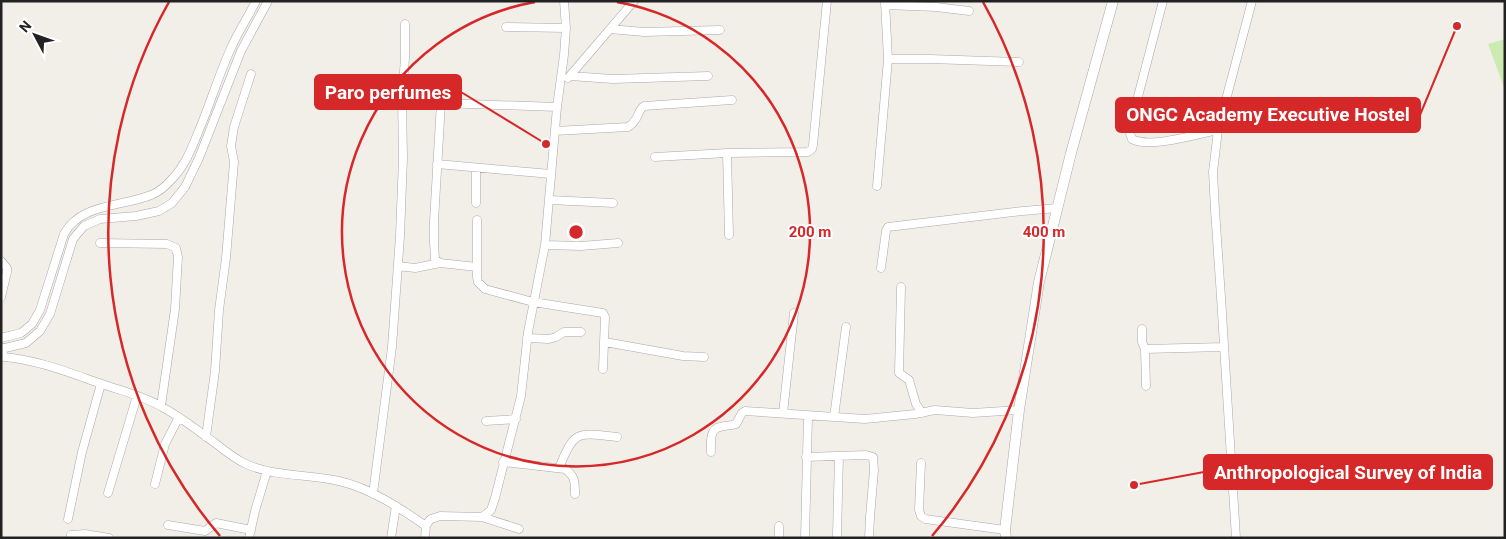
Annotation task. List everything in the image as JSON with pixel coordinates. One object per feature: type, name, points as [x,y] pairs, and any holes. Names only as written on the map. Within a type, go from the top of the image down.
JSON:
[{"type":"street","points":[[1,338],[21,333],[32,324],[40,310],[68,225],[88,212],[152,195],[174,178],[190,154],[231,47],[256,1]]},
{"type":"street","points":[[2,352],[26,343],[40,331],[50,314],[73,239],[84,226],[100,219],[136,216],[159,211],[172,203],[184,187],[199,158],[241,51],[268,1]]},
{"type":"street","points":[[482,517],[491,510],[516,419],[524,380],[527,338],[545,245],[566,28],[564,1]]},
{"type":"street","points":[[561,84],[634,1]]},
{"type":"street","points":[[656,157],[727,153],[808,152],[812,149],[827,1]]},
{"type":"street","points":[[921,463],[919,510],[921,516],[925,519],[1005,534],[1019,410],[1039,282],[1113,1]]},
{"type":"street","points":[[1163,1],[1129,131],[1132,139],[1138,142],[1154,143],[1218,130]]},
{"type":"street","points":[[1236,538],[1213,172],[1218,130],[1252,1]]},
{"type":"street","points":[[877,186],[888,59],[885,3],[936,4],[969,12]]},
{"type":"street","points":[[373,494],[392,347],[398,266],[402,203],[404,24]]},
{"type":"street","points":[[506,27],[566,28]]},
{"type":"street","points":[[610,29],[644,32],[720,30]]},
{"type":"street","points":[[888,59],[1019,62]]},
{"type":"street","points":[[206,436],[227,250],[234,162],[231,146],[234,127],[251,74]]},
{"type":"street","points":[[570,76],[613,79],[708,76]]},
{"type":"street","points":[[402,98],[441,103],[557,107]]},
{"type":"street","points":[[555,131],[628,126],[637,119],[642,106],[732,100]]},
{"type":"street","points":[[440,263],[435,259],[434,242],[441,103]]},
{"type":"street","points":[[727,153],[729,235]]},
{"type":"street","points":[[437,164],[551,174]]},
{"type":"street","points":[[476,168],[476,203]]},
{"type":"street","points":[[549,200],[613,203]]},
{"type":"street","points":[[881,268],[888,227],[1023,210],[1057,208]]},
{"type":"street","points":[[477,220],[478,282],[485,289],[533,302],[603,313],[606,318],[603,369]]},
{"type":"street","points":[[100,243],[167,244],[176,248],[178,256],[175,309],[162,406]]},
{"type":"street","points":[[545,245],[618,244]]},
{"type":"street","points":[[1,261],[7,268],[7,272],[1,297]]},
{"type":"street","points":[[398,266],[416,268],[440,263],[477,267]]},
{"type":"street","points":[[901,287],[899,373],[909,380],[916,404],[922,413]]},
{"type":"street","points":[[783,413],[794,313]]},
{"type":"street","points":[[834,417],[846,327]]},
{"type":"street","points":[[1142,329],[1142,342],[1145,349],[1146,386]]},
{"type":"street","points":[[527,338],[549,339],[564,332],[581,332]]},
{"type":"street","points":[[605,342],[683,356],[704,357]]},
{"type":"street","points":[[1145,349],[1224,347]]},
{"type":"street","points":[[2,352],[162,406],[230,455],[246,464],[267,471],[349,484],[396,506],[426,526]]},
{"type":"street","points":[[68,519],[82,452],[101,384]]},
{"type":"street","points":[[108,494],[137,396]]},
{"type":"street","points":[[711,452],[714,430],[736,424],[745,411],[865,419],[935,410],[973,413],[1019,410]]},
{"type":"street","points":[[805,538],[808,416]]},
{"type":"street","points":[[155,484],[165,444],[179,418]]},
{"type":"street","points":[[486,421],[516,419]]},
{"type":"street","points":[[560,468],[569,446],[581,434],[617,437]]},
{"type":"street","points":[[837,536],[839,456]]},
{"type":"street","points":[[806,457],[873,457],[874,470],[869,538]]},
{"type":"street","points":[[503,462],[565,469],[573,476],[575,494]]},
{"type":"street","points":[[168,525],[205,531],[216,523],[250,534],[267,471]]},
{"type":"street","points":[[391,538],[396,506]]},
{"type":"street","points":[[424,538],[426,526],[431,519],[440,516],[482,517],[519,529]]},
{"type":"street","points":[[779,526],[779,538]]},
{"type":"street","points":[[71,535],[109,538]]},
{"type":"green space","points":[[1505,39],[1505,90],[1488,44]]},
{"type":"place","name":"ONGC Academy Executive Hostel","points":[[1457,26]]},
{"type":"place","name":"Paro perfumes","points":[[546,144]]},
{"type":"place","name":"Anthropological Survey of India","points":[[1134,485]]}]
